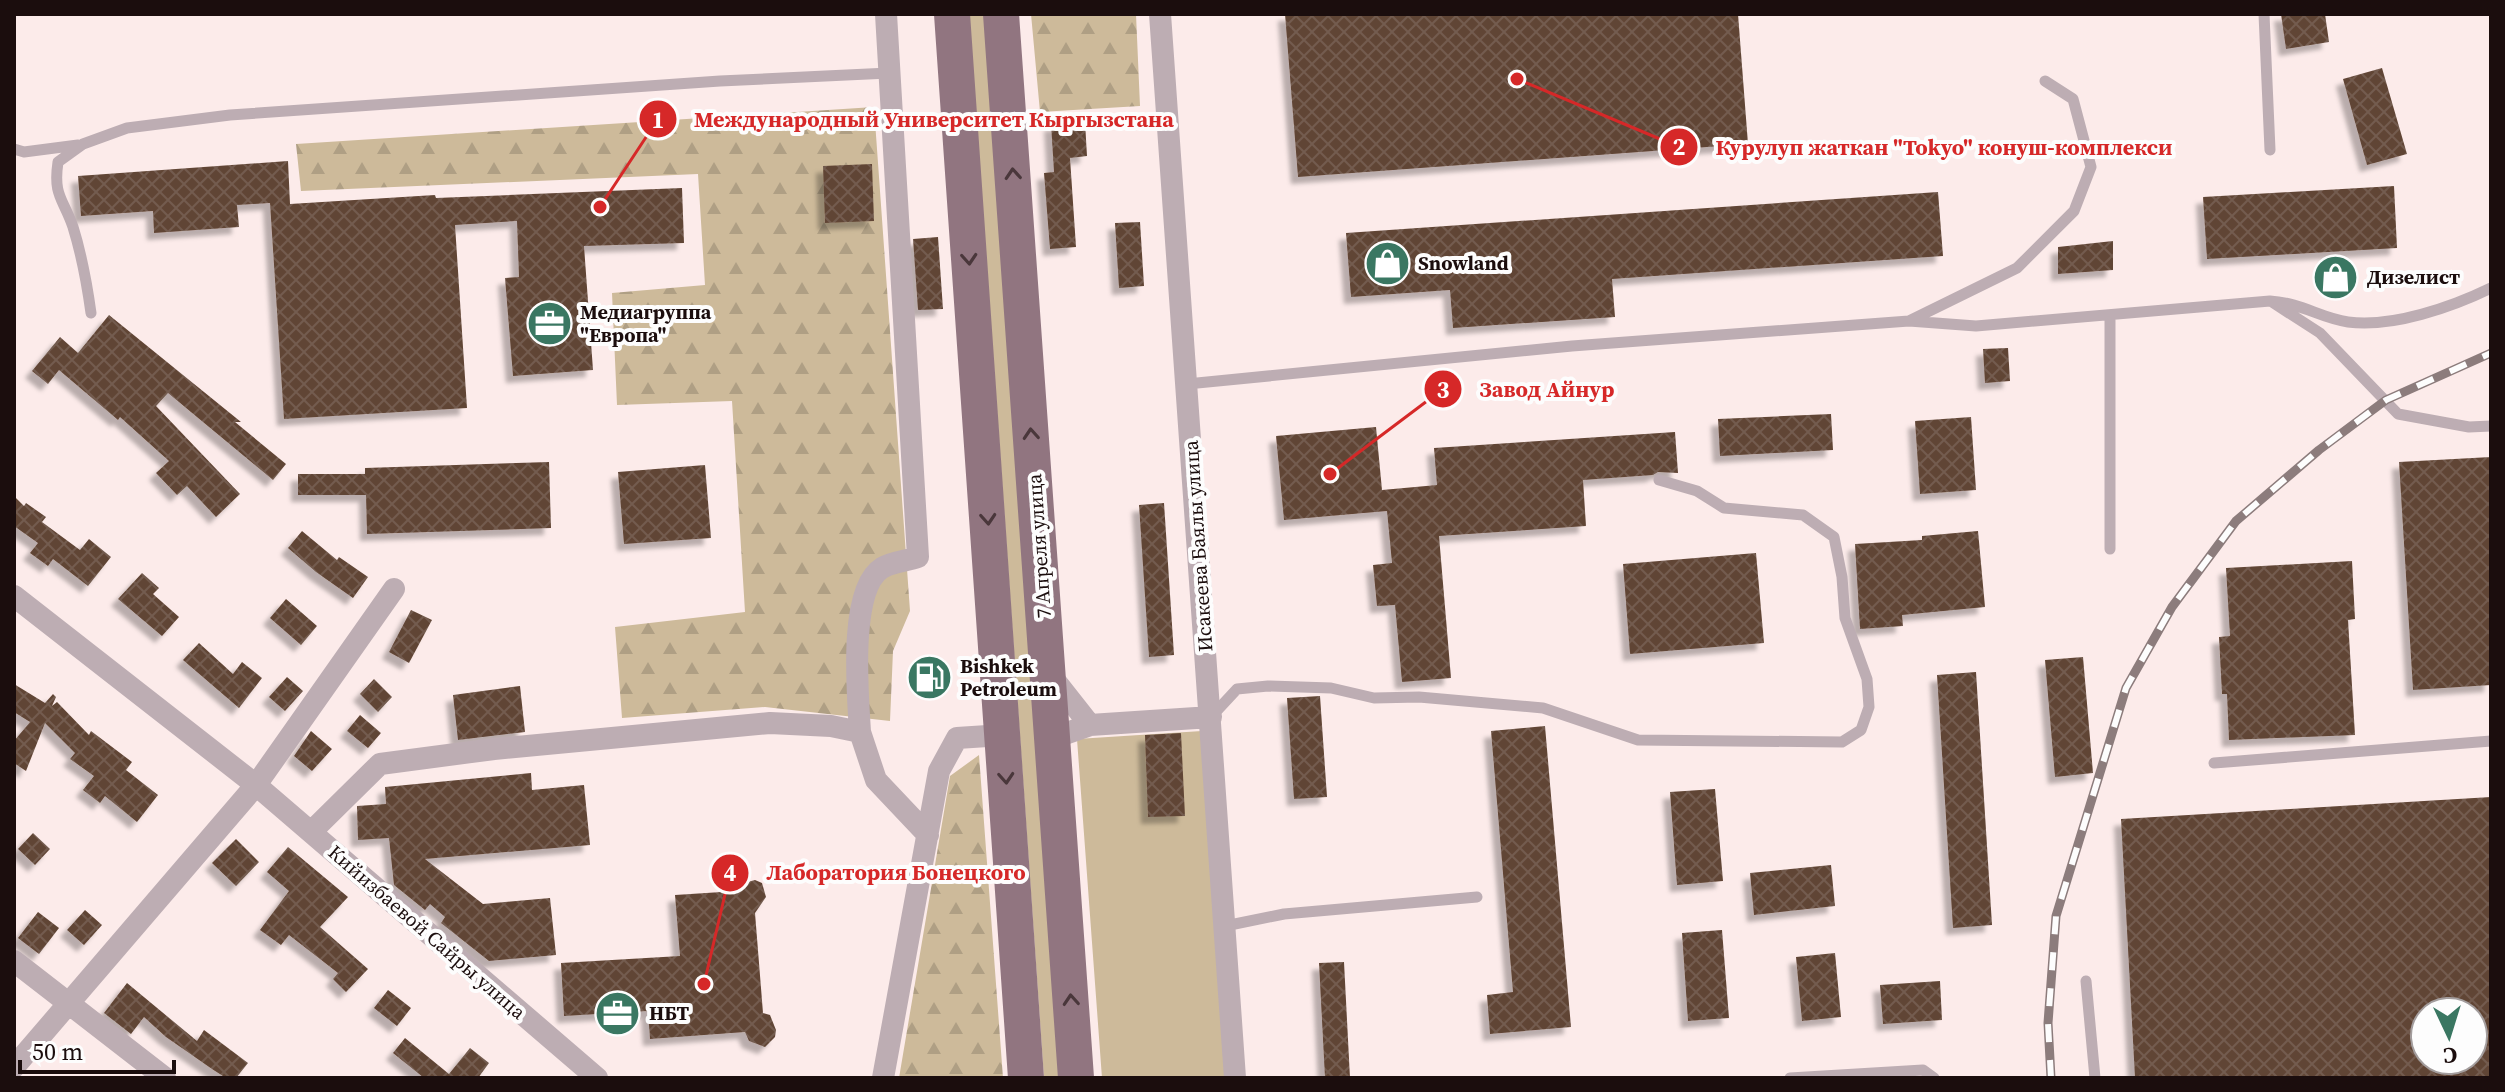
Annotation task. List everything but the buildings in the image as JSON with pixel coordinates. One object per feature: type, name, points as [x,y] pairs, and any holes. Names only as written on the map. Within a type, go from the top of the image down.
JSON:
[{"type":"main road","points":[[952,14],[1026,1078]]},
{"type":"main road","name":"7 Апреля улица","points":[[1001,14],[1076,1078]]},
{"type":"street","points":[[886,14],[918,557],[881,568],[866,588],[857,636],[860,732],[876,780],[928,835]]},
{"type":"street","name":"Исакеева Баялы улица","points":[[1160,14],[1235,1078]]},
{"type":"street","points":[[14,1067],[256,785],[394,589]]},
{"type":"street","name":"Кийизбаевой Сайры улица","points":[[14,596],[256,785],[597,1078]]},
{"type":"street","points":[[1048,671],[1090,725]]},
{"type":"street","points":[[1053,738],[1090,725],[1211,717]]},
{"type":"street","points":[[311,832],[380,764],[494,749],[770,723],[831,726],[860,732]]},
{"type":"street","points":[[883,1078],[939,771],[957,738],[1003,735]]},
{"type":"street","points":[[14,961],[165,1078]]},
{"type":"lane","points":[[2264,14],[2270,150]]},
{"type":"lane","points":[[14,149],[24,152],[83,144],[127,128],[230,115],[720,81],[889,73]]},
{"type":"lane","points":[[1909,321],[2017,268],[2074,211],[2091,167],[2073,99],[2045,81]]},
{"type":"lane","points":[[83,144],[58,162],[55,185],[72,225],[85,272],[91,313]]},
{"type":"lane","points":[[1187,384],[1572,346],[1909,321],[1976,326],[2270,301],[2292,303],[2348,322],[2375,321],[2411,318],[2462,302],[2491,288]]},
{"type":"lane","points":[[2270,301],[2320,333],[2398,414],[2469,427],[2491,426]]},
{"type":"lane","points":[[2110,315],[2110,549]]},
{"type":"lane","points":[[1211,717],[1237,689],[1268,686],[1331,688],[1374,698],[1419,697],[1543,708],[1638,740],[1842,742],[1861,730],[1869,707],[1867,679],[1845,618],[1842,577],[1834,537],[1803,515],[1724,508],[1697,491],[1659,480]]},
{"type":"lane","points":[[2214,763],[2491,741]]},
{"type":"lane","points":[[1225,926],[1284,914],[1477,897]]},
{"type":"lane","points":[[2086,981],[2095,1078]]},
{"type":"lane","points":[[1790,1078],[1923,1070],[1934,1078]]},
{"type":"green space","points":[[969,14],[986,14],[1062,1078],[1044,1078]]},
{"type":"green space","points":[[1031,14],[1136,14],[1140,106],[1040,112]]},
{"type":"green space","points":[[874,107],[910,611],[893,651],[890,721],[765,707],[622,718],[615,627],[745,612],[732,401],[617,405],[612,293],[705,285],[698,174],[301,191],[296,144]]},
{"type":"green space","points":[[1202,731],[1235,1078],[1102,1078],[1077,739]]},
{"type":"green space","points":[[979,755],[1003,1078],[899,1078],[950,776]]},
{"type":"railway","points":[[2051,1078],[2048,1023],[2056,916],[2126,688],[2172,607],[2236,521],[2319,450],[2386,400],[2491,353]]},
{"type":"place","name":"Курулуп жаткан \"Tokyo\" конуш-комплекси","points":[[1517,79]]},
{"type":"place","name":"Международный Университет Кыргызстана","points":[[600,207]]},
{"type":"place","name":"Snowland","points":[[1387,263]]},
{"type":"place","name":"Дизелист","points":[[2336,277]]},
{"type":"place","name":"Медиагруппа \"Европа\"","points":[[549,324]]},
{"type":"place","name":"Завод Айнур","points":[[1330,474]]},
{"type":"place","name":"Bishkek Petroleum","points":[[929,678]]},
{"type":"place","name":"Лаборатория Бонецкого","points":[[704,984]]},
{"type":"place","name":"НБТ","points":[[618,1013]]}]
